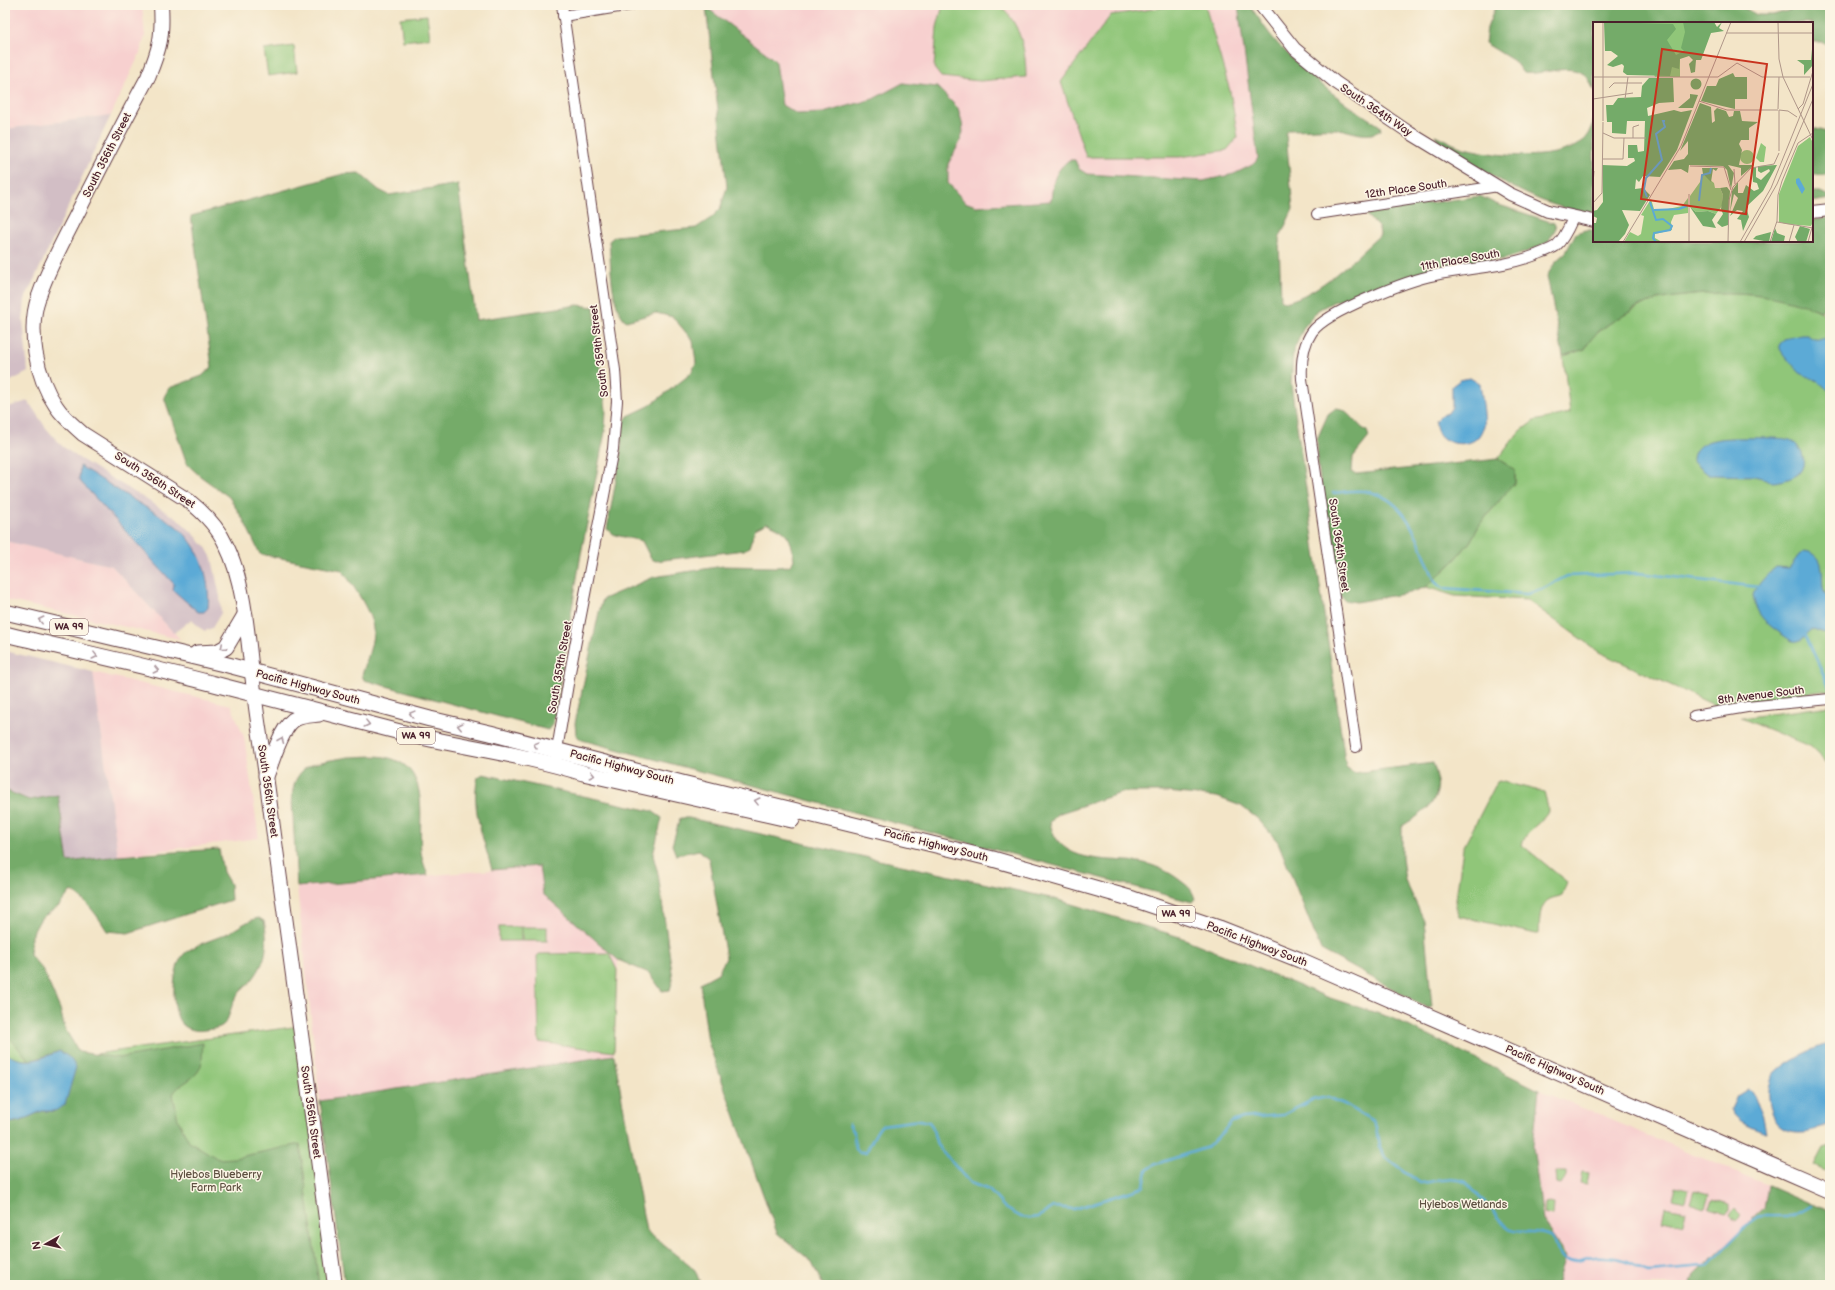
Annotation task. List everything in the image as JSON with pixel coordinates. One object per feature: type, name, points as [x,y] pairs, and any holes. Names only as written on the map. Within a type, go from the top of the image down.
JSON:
[{"type":"main road","name":"South 356th Street","points":[[161,5],[162,36],[160,48],[148,77],[59,250],[38,296],[34,325],[36,356],[41,375],[48,392],[56,406],[68,421],[83,434],[189,501],[204,513],[216,528],[229,551],[234,565],[245,615],[254,695],[335,1285]]},
{"type":"main road","name":"Pacific Highway South","points":[[5,612],[182,654],[430,719],[490,733],[556,758],[583,773],[813,825],[965,862],[1045,883],[1162,918],[1316,976],[1830,1201]]},
{"type":"main road","points":[[182,654],[221,651],[226,647],[245,615]]},
{"type":"main road","name":"Pacific Highway South","points":[[5,634],[454,744],[556,758],[682,783],[993,859],[1133,899],[1219,928],[1375,991],[1830,1191]]},
{"type":"main road","points":[[266,776],[285,730],[290,722],[296,718],[330,713]]},
{"type":"street","name":"South 359th Street","points":[[556,758],[570,672],[612,449],[617,401],[611,342],[562,5]]},
{"type":"street","points":[[563,16],[631,5]]},
{"type":"street","name":"South 364th Way","points":[[1260,5],[1295,49],[1335,82],[1410,133],[1510,194],[1548,211],[1573,218],[1593,221]]},
{"type":"street","name":"12th Place South","points":[[1317,214],[1498,186]]},
{"type":"street","points":[[1813,212],[1830,210]]},
{"type":"street","name":"11th Place South","points":[[1306,346],[1312,331],[1321,323],[1338,312],[1359,302],[1421,279],[1522,260],[1547,251],[1560,242],[1573,218]]},
{"type":"street","name":"South 364th Street","points":[[1306,346],[1302,366],[1302,379],[1356,747]]},
{"type":"street","name":"8th Avenue South","points":[[1694,716],[1747,707],[1830,698]]},
{"type":"shaded area","points":[[5,5],[142,5],[145,36],[140,53],[111,115],[5,129]]},
{"type":"shaded area","points":[[705,5],[1238,5],[1266,221],[739,288]]},
{"type":"shaded area","points":[[111,115],[25,299],[23,320],[28,372],[5,384],[5,129]]},
{"type":"shaded area","points":[[28,401],[46,428],[62,446],[77,457],[178,519],[202,544],[204,544],[212,558],[220,597],[221,613],[212,628],[205,631],[197,626],[192,619],[174,633],[112,566],[5,541],[5,408]]},
{"type":"shaded area","points":[[5,541],[112,566],[180,639],[5,600]]},
{"type":"shaded area","points":[[5,651],[93,672],[118,856],[67,862],[58,795],[29,800],[5,790]]},
{"type":"shaded area","points":[[93,672],[231,705],[244,737],[259,838],[118,856]]},
{"type":"shaded area","points":[[539,866],[543,894],[618,960],[614,1055],[320,1101],[297,887]]},
{"type":"shaded area","points":[[1539,1090],[1768,1185],[1764,1209],[1694,1275],[1690,1283],[1691,1285],[1556,1285],[1565,1258],[1550,1229],[1543,1221],[1533,1146]]},
{"type":"green space","points":[[943,5],[1000,5],[1007,12],[1017,29],[1025,57],[1026,77],[980,81],[941,77],[934,68],[937,27]]},
{"type":"green space","points":[[1180,5],[1205,5],[1230,91],[1238,137],[1227,150],[1180,157],[1086,157],[1061,82],[1111,15]]},
{"type":"green space","points":[[1238,5],[1249,5],[1278,44],[1305,71],[1354,109],[1380,126],[1381,130],[1370,134],[1359,134],[1336,129],[1289,130],[1286,134],[1293,209],[1279,239],[1281,300],[1285,302],[1311,292],[1347,265],[1380,235],[1379,228],[1366,215],[1372,211],[1480,196],[1496,204],[1554,223],[1556,228],[1548,242],[1524,253],[1505,259],[1469,262],[1333,302],[1318,310],[1304,327],[1293,352],[1291,384],[1346,767],[1354,773],[1433,763],[1437,775],[1438,786],[1433,802],[1428,808],[1402,826],[1402,858],[1405,880],[1424,920],[1432,1007],[1428,1008],[1321,950],[1278,842],[1258,819],[1241,806],[1217,797],[1167,792],[1124,792],[1057,814],[1050,823],[1055,837],[1063,846],[1074,853],[1099,859],[1139,862],[1161,869],[1177,878],[1191,890],[1195,899],[1192,902],[582,740],[576,735],[575,723],[603,599],[654,577],[723,566],[789,566],[794,560],[792,546],[788,536],[780,529],[767,523],[755,529],[749,547],[744,550],[656,561],[651,559],[642,541],[615,535],[607,529],[620,458],[623,424],[628,416],[649,406],[684,379],[691,373],[696,363],[693,341],[673,317],[656,313],[626,321],[621,314],[614,295],[612,284],[609,241],[615,236],[696,228],[711,218],[720,209],[727,187],[706,7],[776,62],[782,105],[797,114],[823,113],[873,99],[903,83],[937,87],[958,108],[962,122],[963,132],[960,142],[948,164],[948,183],[965,202],[976,206],[1051,201],[1052,188],[1055,178],[1060,169],[1069,160],[1075,160],[1079,169],[1087,174],[1203,181],[1234,174],[1254,164],[1258,158]]},
{"type":"green space","points":[[1496,5],[1739,5],[1757,15],[1773,15],[1791,10],[1798,5],[1830,5],[1830,49],[1823,42],[1813,42],[1813,22],[1593,22],[1593,89],[1587,77],[1581,72],[1574,70],[1566,69],[1539,73],[1523,73],[1514,61],[1485,43],[1487,28]]},
{"type":"green space","points":[[427,15],[430,38],[403,41],[400,18]]},
{"type":"green space","points":[[294,46],[297,72],[268,76],[264,50]]},
{"type":"green space","points":[[1593,123],[1593,212],[1577,211],[1561,207],[1545,202],[1514,188],[1450,151],[1441,144],[1435,135],[1460,147],[1482,152],[1530,156],[1561,151],[1575,146],[1587,137]]},
{"type":"green space","points":[[1813,128],[1830,133],[1830,175],[1813,175]]},
{"type":"green space","points":[[359,173],[379,190],[389,195],[458,184],[476,320],[578,305],[594,307],[606,410],[605,432],[581,554],[553,723],[548,730],[364,680],[362,675],[369,654],[373,626],[367,609],[342,570],[260,554],[244,521],[229,497],[200,476],[187,464],[164,397],[169,388],[202,376],[212,367],[191,216],[343,174]]},
{"type":"green space","points":[[1813,192],[1820,192],[1830,196],[1830,199],[1813,202]]},
{"type":"green space","points":[[1830,218],[1830,304],[1821,311],[1805,305],[1773,297],[1743,293],[1693,295],[1664,299],[1653,301],[1637,307],[1600,330],[1591,339],[1585,349],[1563,356],[1547,276],[1556,261],[1566,252],[1576,233],[1585,230],[1593,230],[1593,242],[1813,242],[1813,220]]},
{"type":"green space","points":[[1723,292],[1765,295],[1792,300],[1818,310],[1830,317],[1830,690],[1716,706],[1599,652],[1527,600],[1455,596],[1426,587],[1454,561],[1470,542],[1480,524],[1515,482],[1515,470],[1498,459],[1518,433],[1534,421],[1570,413],[1563,356],[1585,349],[1590,339],[1610,323],[1646,303],[1672,297]]},
{"type":"green space","points":[[1336,408],[1349,414],[1367,431],[1369,437],[1353,457],[1352,472],[1356,474],[1498,459],[1515,470],[1515,482],[1480,524],[1470,542],[1454,561],[1426,587],[1409,593],[1356,602],[1344,600],[1337,591],[1318,465],[1317,439],[1328,414]]},
{"type":"green space","points":[[1830,706],[1830,766],[1809,746],[1741,718]]},
{"type":"green space","points":[[348,757],[385,757],[400,762],[410,771],[420,794],[421,852],[428,875],[297,887],[292,799],[297,777],[310,766]]},
{"type":"green space","points":[[483,774],[652,811],[662,818],[653,855],[658,874],[673,979],[670,990],[662,991],[649,973],[618,960],[543,894],[539,866],[492,870],[477,812],[476,788],[478,777]]},
{"type":"green space","points":[[1499,781],[1544,792],[1548,806],[1547,814],[1526,835],[1522,845],[1567,882],[1562,895],[1550,899],[1543,905],[1540,915],[1539,934],[1459,916],[1455,906],[1463,848],[1497,782]]},
{"type":"green space","points":[[5,790],[29,800],[58,795],[68,862],[118,856],[219,849],[223,872],[230,884],[231,900],[128,933],[107,931],[82,899],[71,891],[58,907],[41,918],[31,936],[30,955],[43,970],[60,1009],[65,1029],[79,1052],[119,1058],[203,1043],[202,1063],[198,1072],[195,1076],[179,1087],[173,1094],[178,1120],[189,1141],[218,1159],[234,1158],[300,1144],[319,1285],[5,1285],[5,1124],[20,1121],[42,1111],[55,1111],[60,1051],[30,1061],[5,1033]]},
{"type":"green space","name":"Hylebos Wetlands","points":[[680,818],[689,818],[1055,899],[1180,937],[1327,997],[1392,1018],[1539,1090],[1533,1146],[1543,1221],[1561,1246],[1565,1258],[1556,1285],[823,1285],[811,1261],[777,1233],[708,1042],[700,983],[718,973],[726,958],[709,859],[699,850],[676,855],[672,845]]},
{"type":"green space","points":[[259,918],[264,921],[266,932],[266,951],[260,968],[255,976],[234,1000],[226,1023],[217,1028],[202,1031],[190,1029],[184,1026],[176,1013],[174,985],[177,966],[185,953],[194,947]]},
{"type":"green space","points":[[499,927],[521,927],[521,941],[499,941]]},
{"type":"green space","points":[[522,927],[547,927],[547,941],[522,941]]},
{"type":"green space","name":"Hylebos Blueberry Farm Park","points":[[5,935],[22,1052],[30,1061],[23,1060],[112,1174],[95,1054],[300,1026],[335,1285],[5,1285]]},
{"type":"green space","points":[[609,953],[617,970],[614,1052],[539,1042],[537,956],[539,954]]},
{"type":"green space","points":[[614,1055],[646,1231],[695,1270],[701,1285],[345,1285],[320,1101]]},
{"type":"green space","points":[[1830,1147],[1830,1173],[1814,1166],[1823,1149]]},
{"type":"green space","points":[[1555,1172],[1566,1172],[1566,1176],[1561,1184],[1556,1183]]},
{"type":"green space","points":[[1582,1172],[1589,1173],[1587,1185],[1580,1184]]},
{"type":"green space","points":[[1768,1185],[1830,1212],[1830,1285],[1691,1285],[1690,1283],[1694,1275],[1764,1209]]},
{"type":"green space","points":[[1676,1186],[1688,1189],[1685,1201],[1673,1198]]},
{"type":"green space","points":[[1694,1190],[1709,1194],[1705,1208],[1690,1203]]},
{"type":"green space","points":[[1712,1199],[1729,1204],[1729,1211],[1726,1213],[1709,1208]]},
{"type":"green space","points":[[1545,1203],[1554,1203],[1553,1216],[1544,1214]]},
{"type":"green space","points":[[1666,1207],[1686,1211],[1683,1223],[1684,1226],[1663,1221]]},
{"type":"green space","points":[[1735,1208],[1742,1215],[1737,1220],[1730,1214]]},
{"type":"water","points":[[1807,335],[1814,339],[1830,340],[1830,390],[1818,381],[1800,373],[1780,349],[1780,344],[1784,339]]},
{"type":"water","points":[[1469,378],[1480,383],[1484,412],[1484,426],[1476,439],[1464,444],[1457,444],[1444,439],[1439,434],[1436,428],[1436,421],[1442,415],[1448,413],[1452,407],[1452,386],[1460,380]]},
{"type":"water","points":[[1731,438],[1772,438],[1790,440],[1798,446],[1803,456],[1803,465],[1801,470],[1798,474],[1792,477],[1782,481],[1772,482],[1754,476],[1709,475],[1693,462],[1696,450],[1701,445],[1712,440]]},
{"type":"water","points":[[80,466],[176,526],[192,543],[206,574],[208,586],[208,608],[204,612],[198,612],[173,590],[174,584],[79,480]]},
{"type":"water","points":[[1805,551],[1814,554],[1819,559],[1821,565],[1823,587],[1825,593],[1829,598],[1830,597],[1830,635],[1813,629],[1800,640],[1794,641],[1790,640],[1766,622],[1758,610],[1753,595],[1760,583],[1776,567],[1789,568],[1799,555]]},
{"type":"water","points":[[1830,1043],[1830,1125],[1808,1131],[1789,1131],[1782,1127],[1771,1111],[1769,1091],[1772,1077],[1781,1067],[1794,1059],[1808,1051]]},
{"type":"water","points":[[60,1051],[70,1058],[76,1067],[65,1105],[55,1111],[42,1111],[20,1121],[5,1124],[5,1053],[20,1059],[32,1060]]},
{"type":"water","points":[[1748,1089],[1752,1091],[1763,1117],[1766,1132],[1741,1121],[1733,1114],[1731,1109],[1737,1096]]},
{"type":"waterway","points":[[1333,493],[1364,491],[1380,495],[1393,503],[1403,513],[1411,526],[1436,583],[1443,588],[1527,594],[1542,589],[1567,576],[1638,573],[1759,587]]},
{"type":"waterway","points":[[1805,634],[1830,689]]},
{"type":"waterway","points":[[849,1124],[854,1132],[855,1149],[859,1152],[866,1152],[882,1125],[920,1120],[929,1122],[932,1126],[937,1145],[970,1183],[989,1190],[1005,1208],[1021,1217],[1029,1218],[1038,1217],[1054,1207],[1074,1209],[1141,1188],[1144,1186],[1147,1170],[1156,1164],[1208,1147],[1232,1122],[1243,1118],[1283,1115],[1312,1100],[1328,1097],[1346,1105],[1373,1121],[1376,1127],[1379,1147],[1385,1157],[1420,1183],[1449,1179],[1466,1182],[1508,1229],[1545,1234],[1553,1237],[1560,1255],[1564,1260],[1571,1262],[1591,1257],[1609,1257],[1627,1261],[1648,1271],[1708,1265],[1744,1228],[1758,1218],[1767,1216],[1794,1216],[1811,1206]]}]
